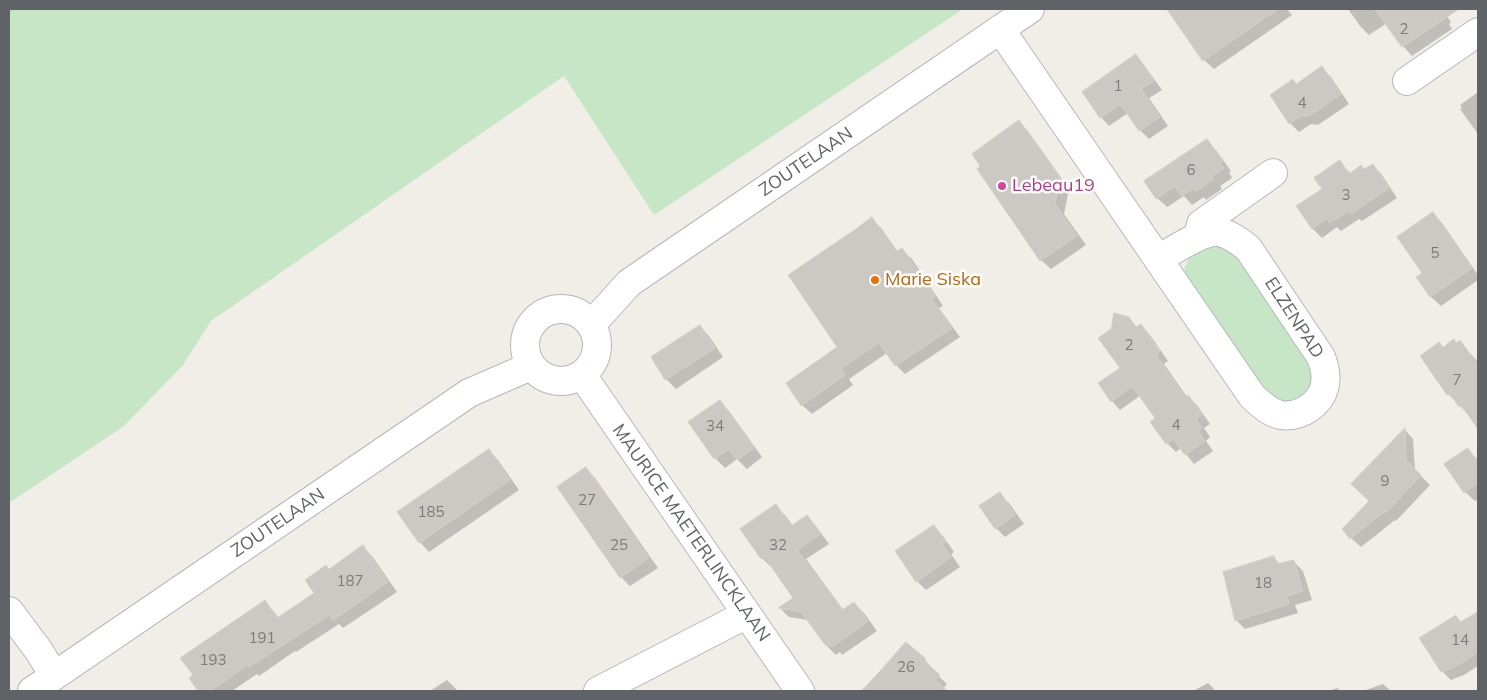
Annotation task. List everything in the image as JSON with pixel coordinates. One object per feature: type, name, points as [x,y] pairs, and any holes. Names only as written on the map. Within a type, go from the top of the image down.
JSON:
[{"type":"street","name":"ZOUTELAAN","points":[[591,325],[629,283],[1030,9]]},
{"type":"street","name":"ELZENPAD","points":[[1000,29],[1252,396],[1270,411],[1282,415],[1295,415],[1310,408],[1320,397],[1325,384],[1325,369],[1321,356],[1248,248],[1234,237],[1218,232],[1198,236],[1158,259]]},
{"type":"street","points":[[1407,81],[1478,32]]},
{"type":"street","points":[[1198,236],[1201,224],[1273,173]]},
{"type":"street","points":[[554,310],[568,310],[581,315],[591,325],[596,338],[596,352],[591,365],[582,375],[568,381],[554,381],[541,375],[531,366],[526,353],[526,338],[531,326],[541,316],[554,310]]},
{"type":"street","name":"ZOUTELAAN","points":[[43,684],[469,393],[531,366]]},
{"type":"street","name":"MAURICE MAETERLINCKLAAN","points":[[582,375],[800,691]]},
{"type":"street","points":[[9,611],[39,651],[43,684]]},
{"type":"street","points":[[598,691],[747,614]]},
{"type":"green space","points":[[9,9],[963,9],[654,215],[564,76],[211,321],[183,365],[124,426],[9,503]]},
{"type":"green space","points":[[1213,242],[1240,252],[1318,370],[1305,401],[1272,404],[1183,274],[1187,262],[1193,253]]},
{"type":"building","points":[[1167,9],[1278,9],[1203,61]]},
{"type":"building","points":[[1375,9],[1459,9],[1402,47]]},
{"type":"building","points":[[1136,54],[1154,81],[1141,89],[1160,117],[1139,131],[1120,104],[1100,118],[1082,92]]},
{"type":"building","points":[[1322,66],[1341,94],[1309,116],[1301,116],[1289,124],[1270,95],[1293,79],[1296,84]]},
{"type":"building","points":[[1019,120],[1060,178],[1055,204],[1077,236],[1040,261],[977,169],[980,166],[972,154]]},
{"type":"building","points":[[1207,139],[1223,161],[1220,163],[1224,168],[1212,176],[1214,179],[1196,191],[1194,188],[1182,196],[1175,186],[1156,199],[1144,181]]},
{"type":"building","points":[[1340,160],[1349,174],[1361,165],[1364,169],[1373,164],[1389,188],[1352,213],[1350,210],[1330,223],[1327,218],[1312,229],[1296,206],[1322,189],[1314,178]]},
{"type":"building","points":[[1433,212],[1472,268],[1430,297],[1416,277],[1422,273],[1397,237]]},
{"type":"building","points":[[872,217],[896,252],[902,248],[935,296],[931,298],[952,328],[895,366],[879,343],[840,369],[845,375],[801,406],[786,383],[837,347],[788,275]]},
{"type":"building","points":[[1114,313],[1129,317],[1136,327],[1141,324],[1160,351],[1156,355],[1185,397],[1188,395],[1202,414],[1196,419],[1202,428],[1198,431],[1205,441],[1185,455],[1173,439],[1166,444],[1150,422],[1155,418],[1132,386],[1111,402],[1098,383],[1120,368],[1098,338],[1111,329]]},
{"type":"building","points":[[700,325],[715,348],[665,380],[651,357]]},
{"type":"building","points":[[1454,339],[1456,343],[1460,340],[1478,366],[1478,429],[1461,405],[1459,407],[1450,393],[1447,395],[1420,356],[1439,342],[1443,347]]},
{"type":"building","points":[[720,400],[754,448],[737,460],[729,449],[714,459],[688,422]]},
{"type":"building","points":[[1405,428],[1406,460],[1421,475],[1386,513],[1385,511],[1350,539],[1342,529],[1369,501],[1351,484]]},
{"type":"building","points":[[1468,448],[1478,463],[1478,483],[1464,493],[1444,464]]},
{"type":"building","points":[[489,449],[510,480],[419,543],[397,512]]},
{"type":"building","points":[[586,467],[649,558],[620,578],[557,487]]},
{"type":"building","points":[[1000,492],[1015,515],[995,529],[979,506]]},
{"type":"building","points":[[776,504],[791,526],[807,515],[821,534],[797,550],[842,610],[854,602],[868,621],[832,647],[830,644],[826,646],[801,612],[778,608],[793,598],[764,556],[761,559],[740,529]]},
{"type":"building","points":[[934,525],[946,542],[942,544],[951,557],[916,582],[895,551]]},
{"type":"building","points":[[363,545],[388,582],[333,620],[329,615],[210,691],[198,691],[189,678],[193,675],[180,658],[265,600],[277,618],[314,593],[305,580],[326,565],[329,569]]},
{"type":"building","points":[[1274,556],[1277,564],[1294,560],[1303,591],[1287,596],[1289,604],[1235,621],[1223,572]]},
{"type":"building","points":[[1478,612],[1478,652],[1455,667],[1441,672],[1419,638],[1456,615],[1460,622]]},
{"type":"building","points":[[906,642],[926,659],[924,661],[940,675],[935,680],[947,691],[863,691]]},
{"type":"place","name":"Lebeau19","points":[[1002,186]]},
{"type":"place","name":"Marie Siska","points":[[875,280]]}]
